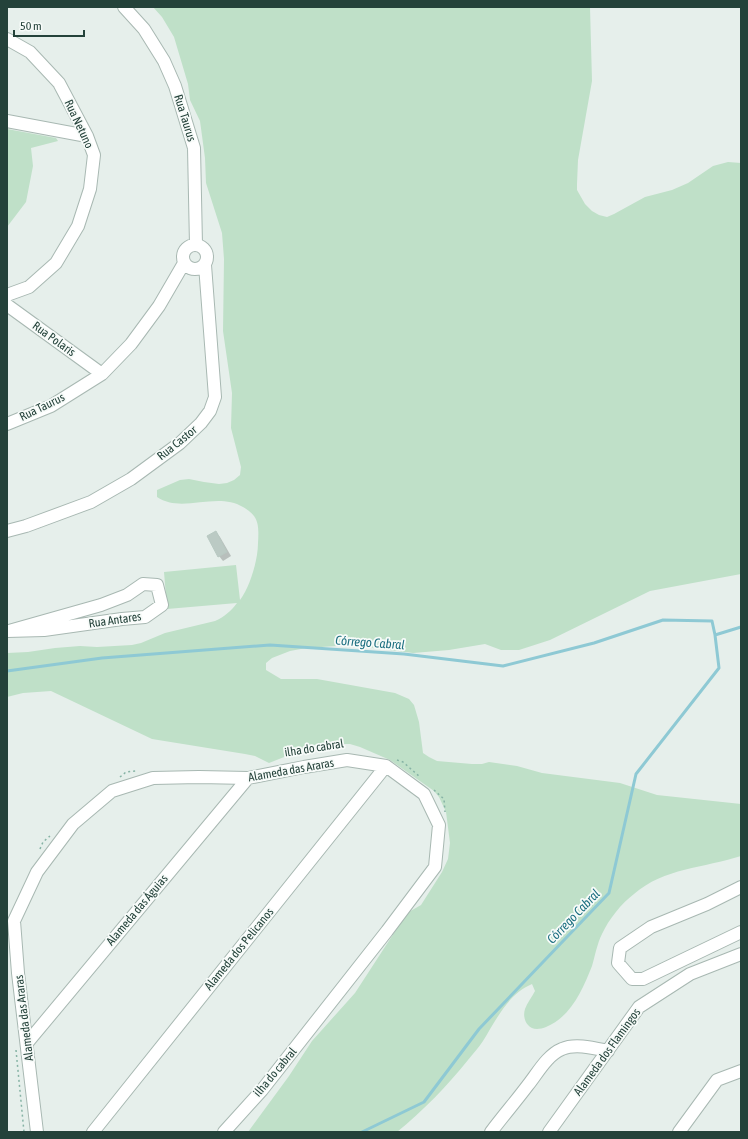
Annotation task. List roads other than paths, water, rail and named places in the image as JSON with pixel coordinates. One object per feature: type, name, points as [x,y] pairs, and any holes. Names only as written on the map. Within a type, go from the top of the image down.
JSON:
[{"type":"street","name":"Rua Taurus","points":[[124,7],[144,29],[164,61],[175,86],[188,128],[194,148],[196,245]]},
{"type":"street","name":"Rua Netuno","points":[[7,38],[30,52],[60,83],[87,136],[94,155],[90,189],[78,226],[56,263],[29,287],[7,295]]},
{"type":"street","points":[[7,121],[87,136]]},
{"type":"street","points":[[196,245],[204,248],[207,261],[201,268],[192,269],[184,263],[183,256],[185,250],[190,246],[196,245]]},
{"type":"street","name":"Rua Taurus","points":[[7,424],[51,406],[102,374],[131,344],[159,306],[184,263]]},
{"type":"street","name":"Rua Castor","points":[[7,531],[26,526],[91,502],[131,479],[180,443],[201,423],[210,411],[215,397],[204,265]]},
{"type":"street","name":"Rua Polaris","points":[[7,305],[102,374]]},
{"type":"street","name":"Rua Antares","points":[[143,584],[157,586],[162,605],[145,617],[44,630],[8,631],[101,605],[127,595],[143,584]]},
{"type":"street","name":"Alameda das Araras","points":[[37,1132],[18,973],[14,921],[37,872],[74,824],[112,791],[153,778],[199,776],[248,778],[348,760],[391,763],[424,794],[439,825],[435,867],[387,931],[262,1090],[224,1132]]},
{"type":"street","name":"Alameda dos Pelicanos","points":[[93,1132],[391,763]]},
{"type":"street","name":"Alameda das Águias","points":[[27,1043],[248,778]]},
{"type":"street","points":[[741,887],[707,904],[651,927],[620,948],[618,963],[632,979],[644,979],[741,932]]},
{"type":"street","name":"Alameda dos Flamingos","points":[[549,1132],[639,1007],[690,974],[741,954]]},
{"type":"street","points":[[492,1132],[503,1115],[550,1058],[562,1049],[583,1047],[608,1051]]},
{"type":"street","points":[[679,1132],[717,1080],[741,1071]]},
{"type":"waterway","name":"Córrego Cabral","points":[[7,671],[102,658],[270,645],[404,654],[503,666],[594,643],[663,620],[712,621],[715,635],[741,627]]},
{"type":"waterway","name":"Córrego Cabral","points":[[362,1132],[424,1102],[479,1029],[609,893],[636,774],[719,668],[715,635]]}]
